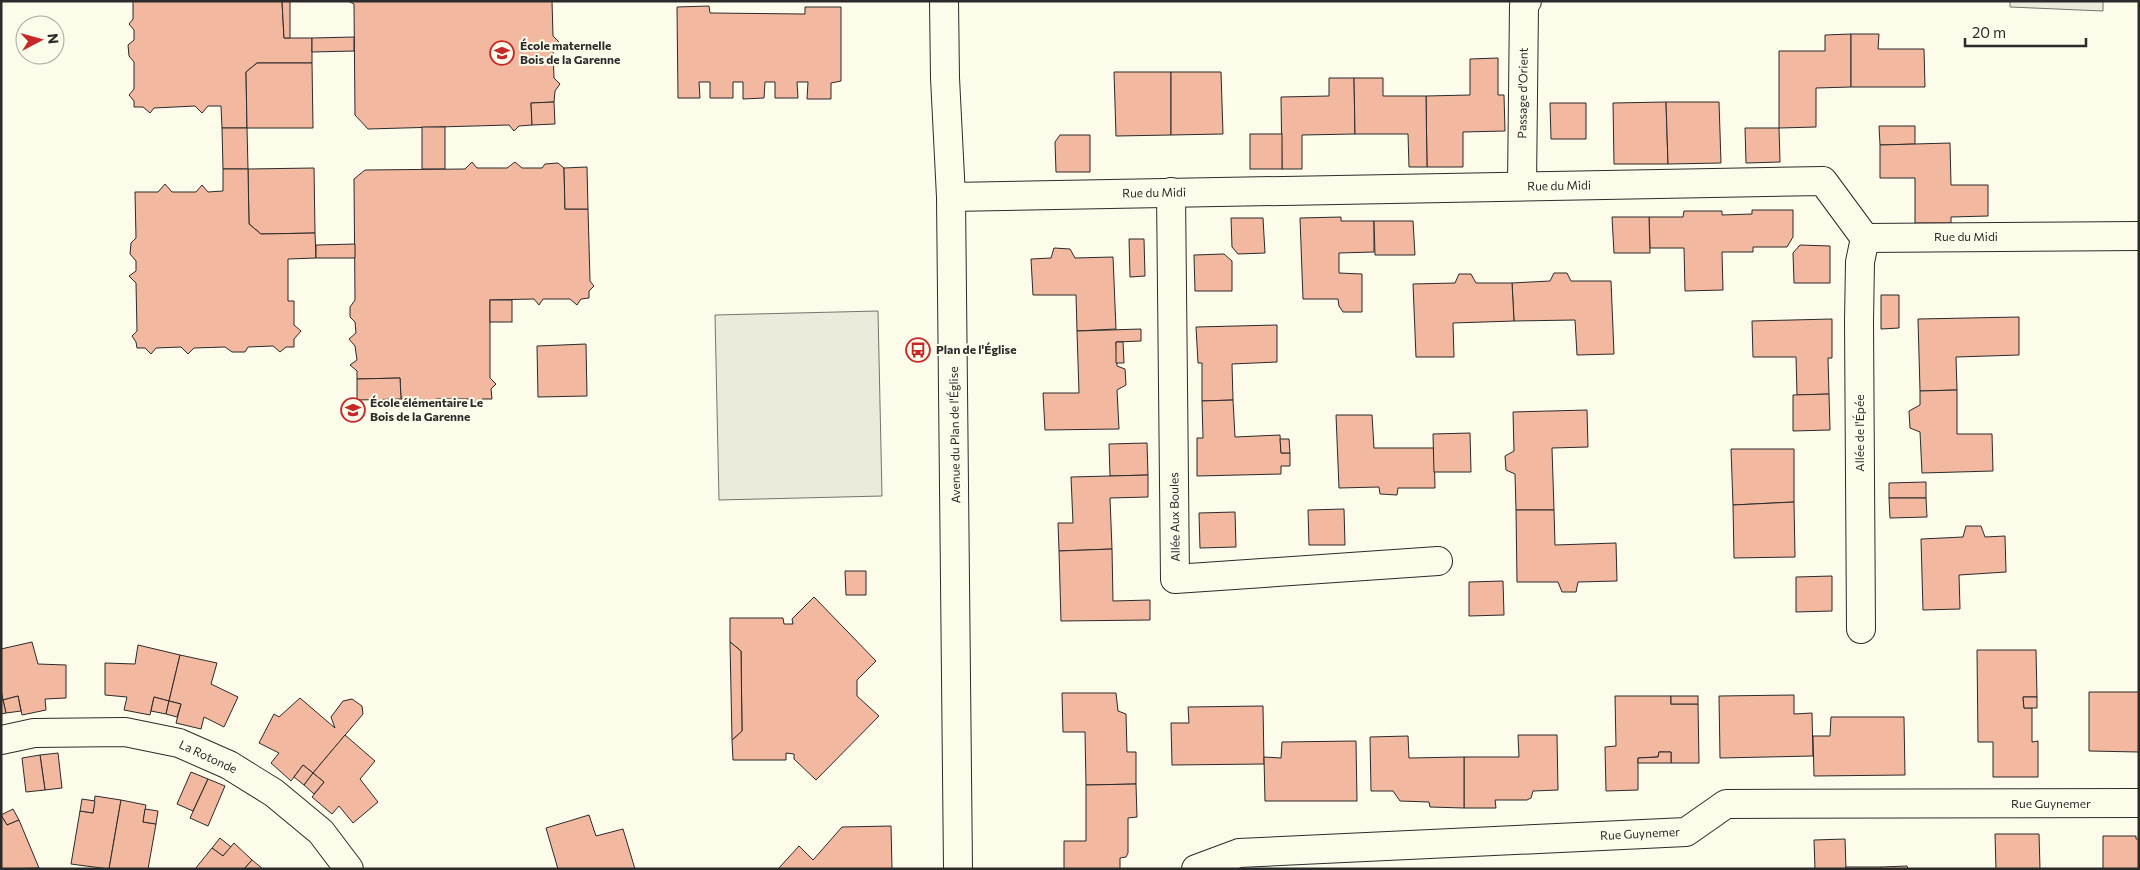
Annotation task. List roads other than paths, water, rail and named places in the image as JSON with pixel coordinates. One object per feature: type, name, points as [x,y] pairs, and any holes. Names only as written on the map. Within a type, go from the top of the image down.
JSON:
[{"type":"street","name":"Avenue du Plan de l'Église","points":[[944,1],[945,78],[951,197],[958,869]]},
{"type":"street","name":"Passage d'Orient","points":[[1522,186],[1524,5],[1527,1]]},
{"type":"street","name":"Rue du Midi","points":[[951,197],[1823,181],[1865,238],[2139,236]]},
{"type":"street","name":"Allée Aux Boules","points":[[1171,192],[1175,579],[1438,561]]},
{"type":"street","name":"Allée de l'Épée","points":[[1862,629],[1859,312],[1860,262],[1865,238]]},
{"type":"street","name":"La Rotonde","points":[[1,740],[34,732],[125,732],[179,743],[228,765],[274,793],[321,832],[349,869]]},
{"type":"street","name":"Rue Guynemer","points":[[1196,869],[1239,853],[1686,832],[1726,804],[2139,803]]},
{"type":"place","name":"École maternelle Bois de la Garenne","points":[[502,53]]},
{"type":"place","name":"Plan de l'Église","points":[[918,350]]},
{"type":"place","name":"École élémentaire Le Bois de la Garenne","points":[[353,410]]}]
